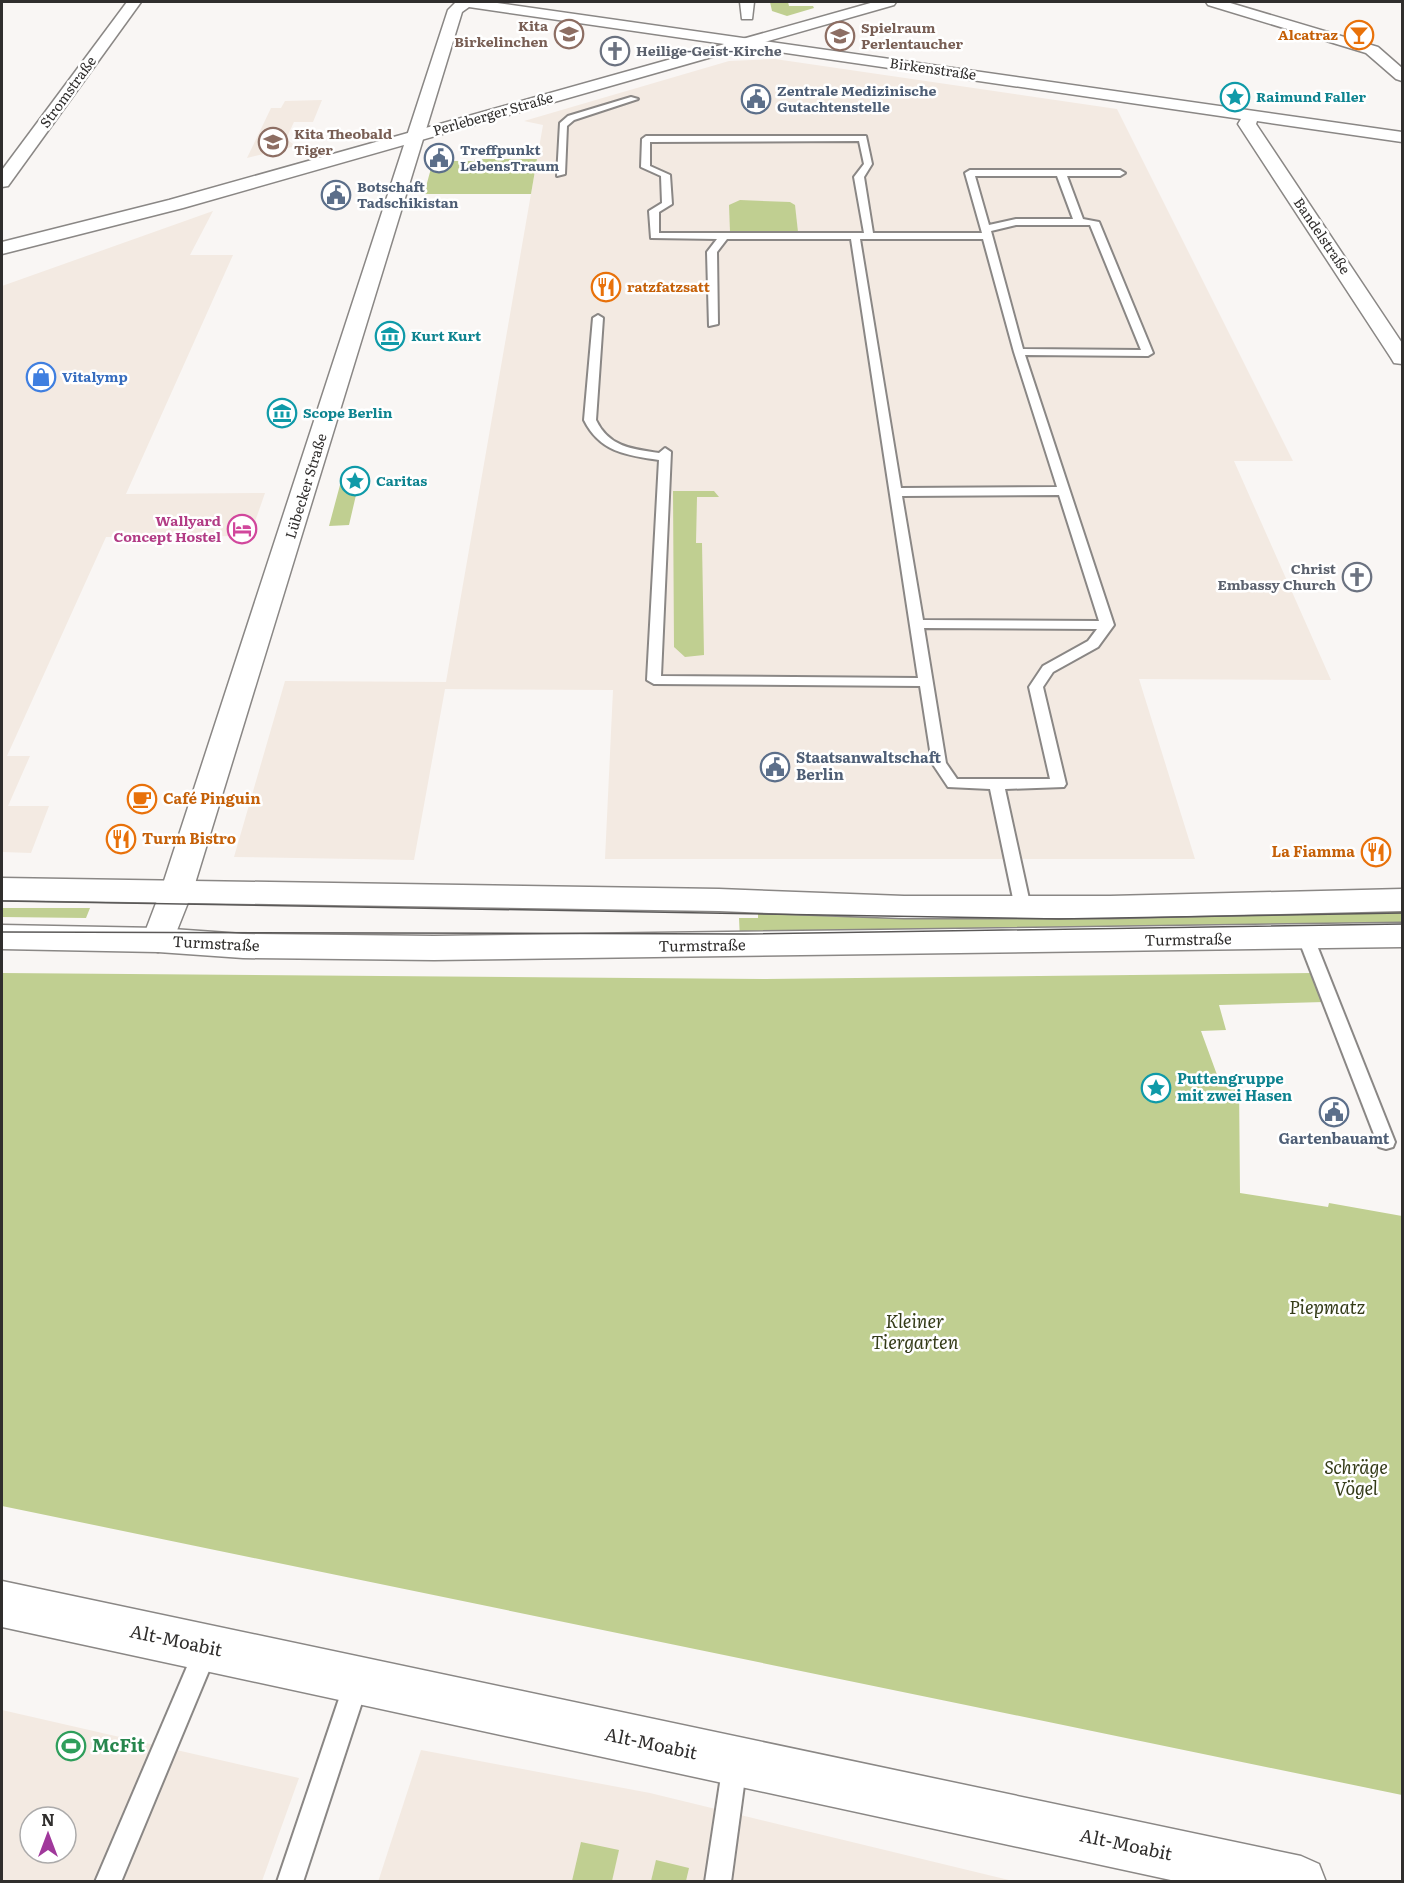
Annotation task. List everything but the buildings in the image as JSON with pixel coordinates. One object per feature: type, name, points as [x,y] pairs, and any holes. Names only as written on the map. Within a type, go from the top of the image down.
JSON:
[{"type":"main road","name":"Stromstraße","points":[[2,182],[134,2]]},
{"type":"main road","name":"Birkenstraße","points":[[465,2],[1402,137]]},
{"type":"main road","name":"Lübecker Straße","points":[[158,940],[177,890],[305,492],[455,10],[465,2]]},
{"type":"main road","name":"Perleberger Straße","points":[[2,248],[78,227],[97,226],[889,2]]},
{"type":"main road","points":[[1213,2],[1372,50],[1402,75]]},
{"type":"main road","points":[[1372,50],[1393,46]]},
{"type":"main road","name":"Bandelstraße","points":[[1252,114],[1247,124],[1402,358]]},
{"type":"main road","name":"Perleberger Straße","points":[[2,260],[90,232],[97,226]]},
{"type":"main road","points":[[2,889],[177,890],[1023,908],[1402,900]]},
{"type":"main road","name":"Turmstraße","points":[[2,937],[158,940],[243,946],[455,948],[1402,935]]},
{"type":"main road","name":"Alt-Moabit","points":[[2,1604],[1301,1881]]},
{"type":"lane","points":[[560,174],[563,125],[571,118],[634,99]]},
{"type":"lane","points":[[869,236],[859,177],[868,164],[863,138],[646,139],[645,167],[665,175],[667,204],[654,211],[654,236],[869,236],[986,233],[1016,222],[1094,222],[1148,353],[1019,352]]},
{"type":"lane","points":[[1107,625],[1019,352],[970,173],[1120,173]]},
{"type":"lane","points":[[1061,173],[1079,222]]},
{"type":"lane","points":[[713,324],[712,252],[724,236]]},
{"type":"lane","points":[[855,236],[939,763],[953,784],[1059,784],[1036,687],[1048,669],[1093,644],[1107,625]]},
{"type":"lane","points":[[598,318],[590,420],[596,436],[618,450],[665,455],[654,680],[927,682]]},
{"type":"lane","points":[[896,492],[1064,491]]},
{"type":"lane","points":[[917,624],[1107,625]]},
{"type":"lane","points":[[996,784],[1023,908]]},
{"type":"lane","points":[[1306,938],[1386,1142]]},
{"type":"lane","points":[[108,1881],[206,1648]]},
{"type":"lane","points":[[290,1881],[357,1680]]},
{"type":"lane","points":[[718,1881],[735,1762]]},
{"type":"shaded area","points":[[775,59],[1117,109],[1293,461],[1234,461],[1331,680],[1139,679],[1195,859],[605,859],[613,690],[445,689],[414,860],[234,857],[285,681],[446,682],[543,125],[524,121],[729,61]]},
{"type":"shaded area","points":[[322,100],[313,122],[294,122],[286,139],[296,146],[247,158],[271,108],[281,108],[285,101]]},
{"type":"shaded area","points":[[213,211],[190,255],[233,255],[126,494],[265,493],[250,536],[106,537],[7,756],[30,756],[8,806],[49,806],[31,853],[2,852],[2,286]]},
{"type":"shaded area","points":[[2,1710],[299,1778],[262,1881],[2,1882]]},
{"type":"shaded area","points":[[421,1750],[650,1793],[1013,1881],[378,1882]]},
{"type":"green space","points":[[770,2],[788,2],[789,6],[813,6],[814,8],[787,16],[772,11]]},
{"type":"green space","points":[[475,159],[537,159],[531,194],[424,194],[433,161],[474,161]]},
{"type":"green space","points":[[740,200],[790,202],[795,205],[798,232],[730,232],[729,205]]},
{"type":"green space","points":[[340,485],[352,485],[350,495],[356,495],[349,525],[329,526]]},
{"type":"green space","points":[[673,491],[714,491],[719,497],[697,497],[696,543],[702,543],[704,655],[685,657],[674,647]]},
{"type":"green space","points":[[1402,907],[1402,930],[1327,933],[740,940],[739,918],[758,918],[758,908],[1271,910]]},
{"type":"green space","points":[[2,908],[90,908],[86,918],[2,917]]},
{"type":"green space","name":"Kleiner Tiergarten","points":[[2,973],[765,979],[1312,973],[1324,1002],[1219,1005],[1226,1030],[1201,1031],[1220,1083],[1239,1083],[1240,1193],[1328,1207],[1329,1203],[1402,1216],[1402,1795],[2,1506]]},
{"type":"green space","points":[[581,1842],[619,1850],[612,1881],[572,1881]]},
{"type":"green space","points":[[656,1860],[689,1868],[686,1881],[651,1881]]},
{"type":"tram line","points":[[2,901],[1059,919],[1402,913]]},
{"type":"tram line","points":[[2,932],[745,934],[1402,924]]},
{"type":"place","name":"Kita Birkelinchen","points":[[569,34]]},
{"type":"place","name":"Alcatraz","points":[[1359,35]]},
{"type":"place","name":"Spielraum Perlentaucher","points":[[840,36]]},
{"type":"place","name":"Heilige-Geist-Kirche","points":[[615,51]]},
{"type":"place","name":"Raimund Faller","points":[[1235,97]]},
{"type":"place","name":"Zentrale Medizinische Gutachtenstelle","points":[[756,99]]},
{"type":"place","name":"Kita Theobald Tiger","points":[[273,142]]},
{"type":"place","name":"Treffpunkt LebensTraum","points":[[439,158]]},
{"type":"place","name":"Botschaft Tadschikistan","points":[[336,195]]},
{"type":"place","name":"ratzfatzsatt","points":[[606,287]]},
{"type":"place","name":"Kurt Kurt","points":[[390,336]]},
{"type":"place","name":"Vitalymp","points":[[41,377]]},
{"type":"place","name":"Scope Berlin","points":[[282,413]]},
{"type":"place","name":"Caritas","points":[[355,481]]},
{"type":"place","name":"Wallyard Concept Hostel","points":[[242,529]]},
{"type":"place","name":"Christ Embassy Church","points":[[1357,577]]},
{"type":"place","name":"Staatsanwaltschaft Berlin","points":[[775,767]]},
{"type":"place","name":"Café Pinguin","points":[[142,799]]},
{"type":"place","name":"Turm Bistro","points":[[121,839]]},
{"type":"place","name":"La Fiamma","points":[[1376,852]]},
{"type":"place","name":"Puttengruppe mit zwei Hasen","points":[[1156,1088]]},
{"type":"place","name":"Gartenbauamt","points":[[1334,1112]]},
{"type":"place","name":"McFit","points":[[71,1746]]},
{"type":"park label","name":"Piepmatz","points":[[1327,1308]]},
{"type":"park label","name":"Schräge Vögel","points":[[1356,1478]]}]
